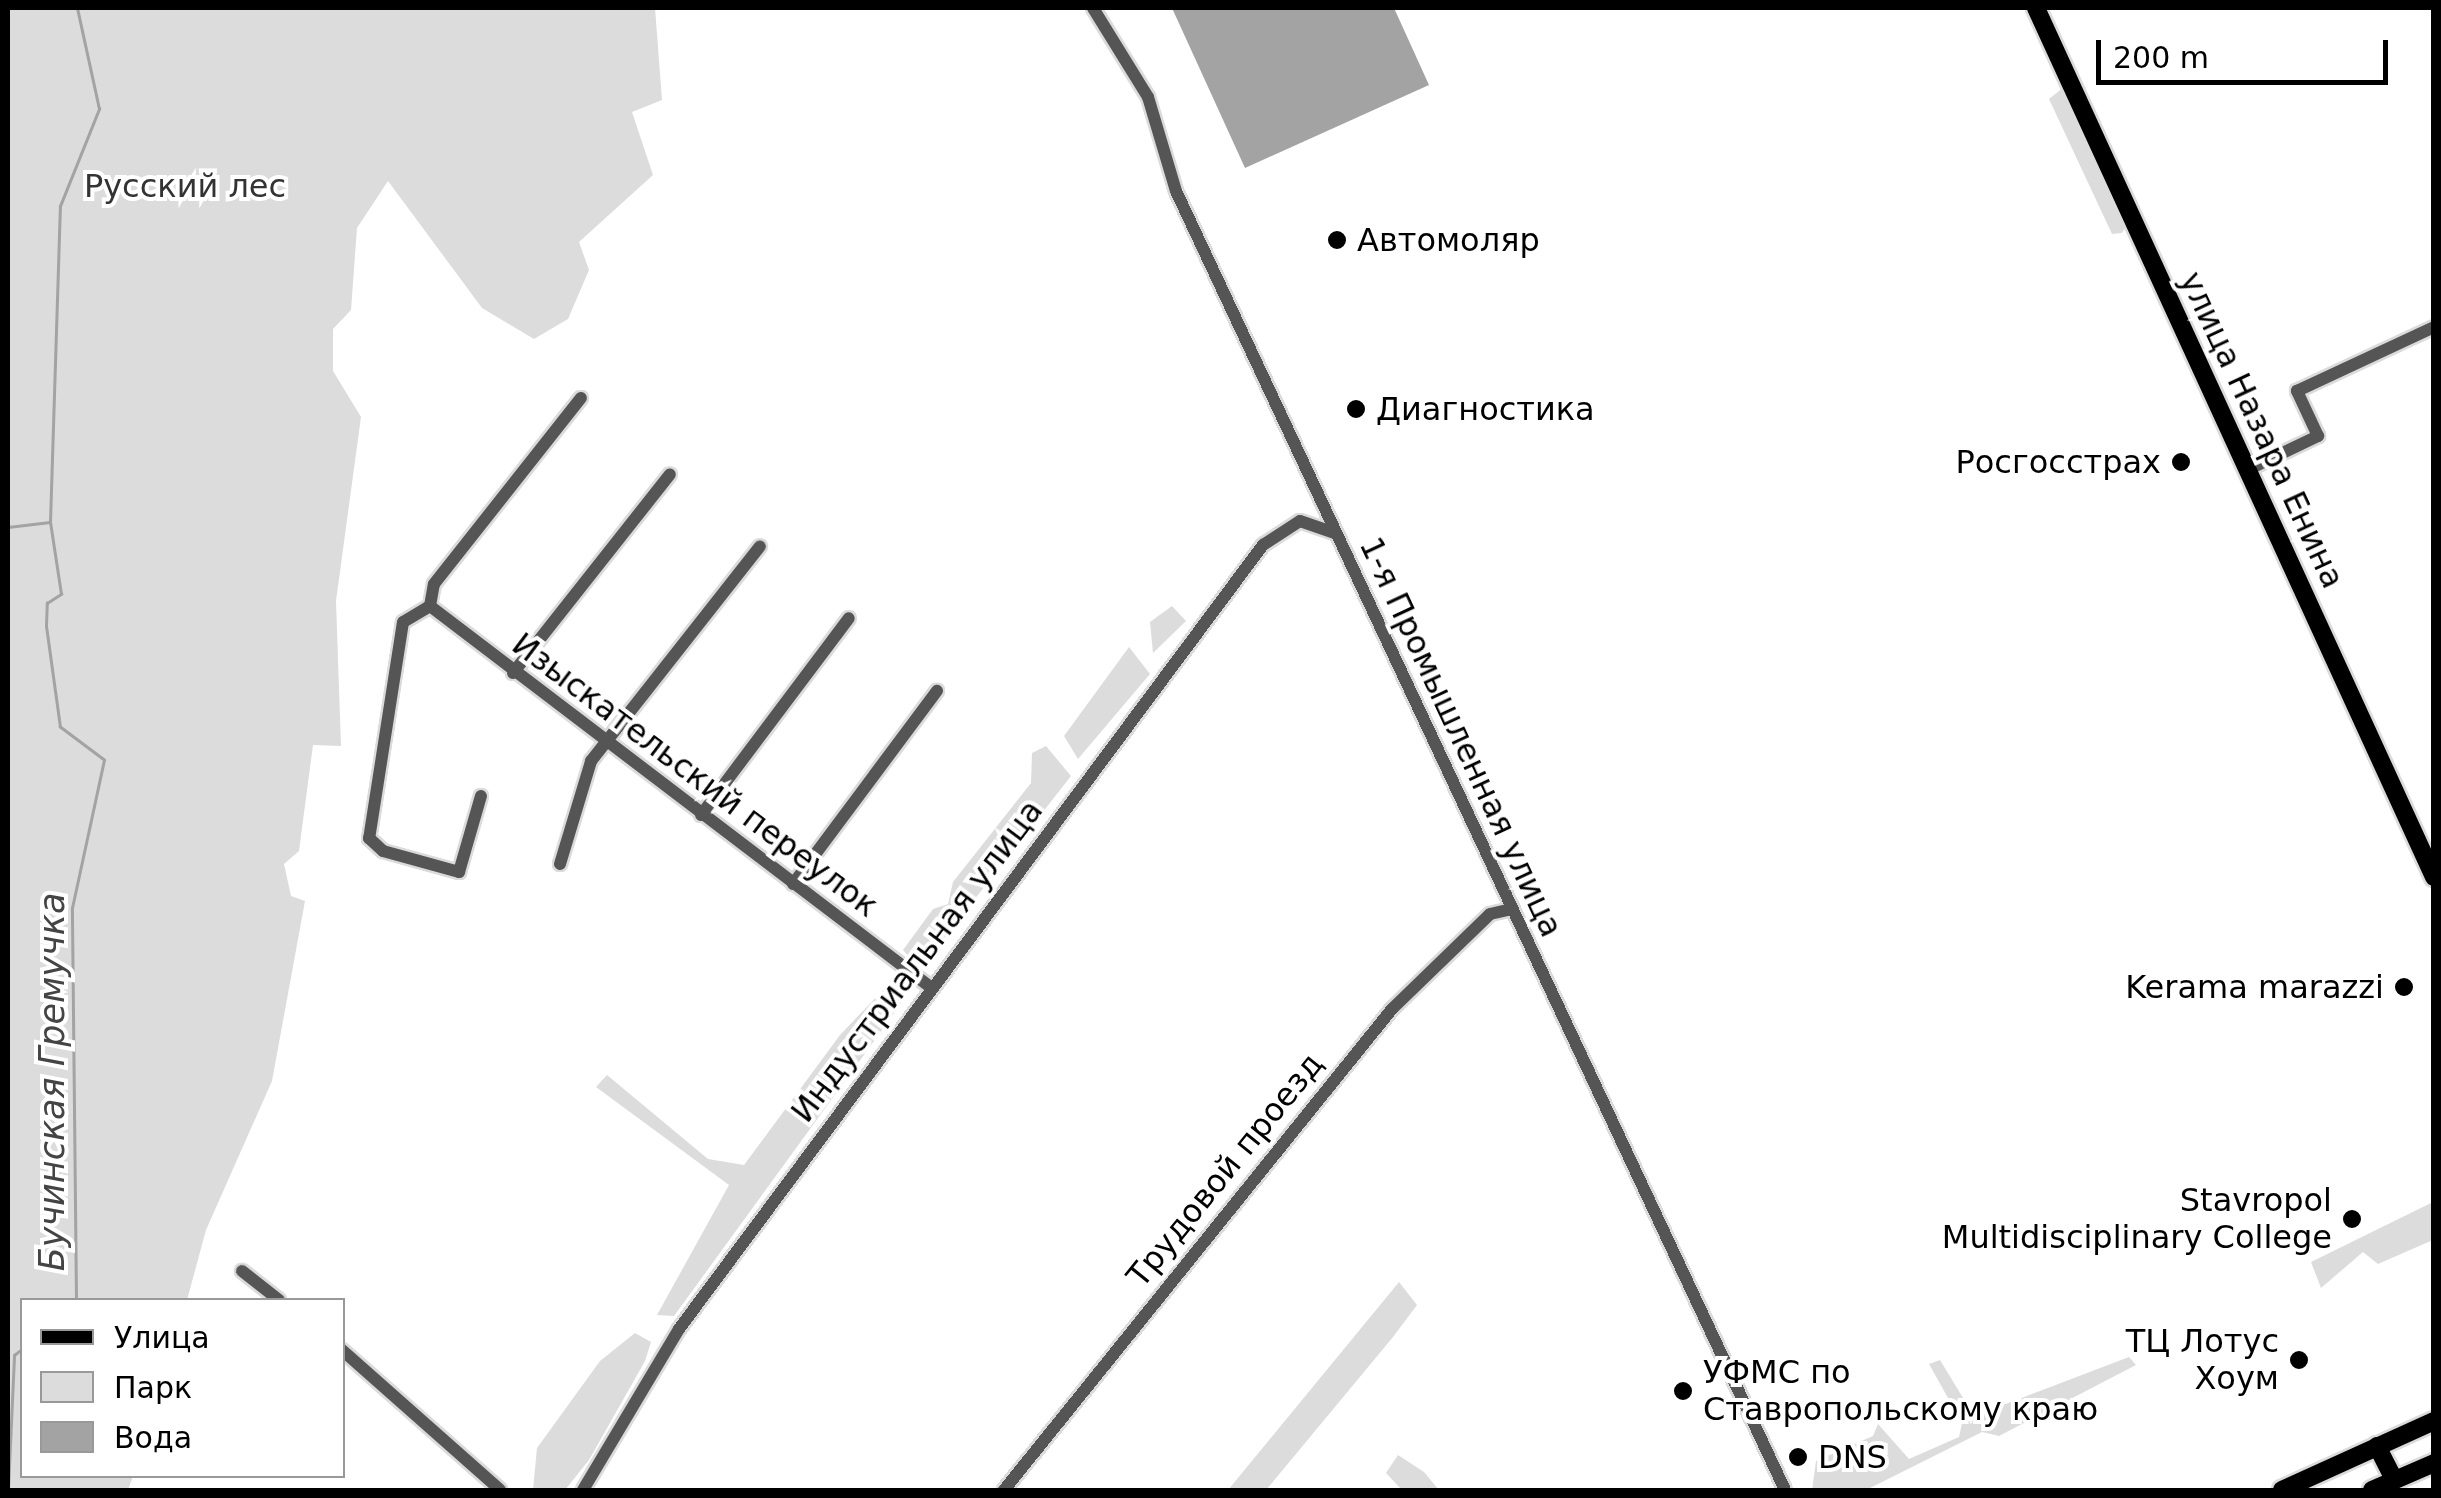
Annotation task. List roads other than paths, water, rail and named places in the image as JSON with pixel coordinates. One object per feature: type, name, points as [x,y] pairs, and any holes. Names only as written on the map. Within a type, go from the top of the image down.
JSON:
[{"type":"main road","name":"улица Назара Енина","points":[[2036,8],[2434,877]]},
{"type":"main road","points":[[2282,1490],[2434,1421]]},
{"type":"main road","points":[[2378,1446],[2394,1480]]},
{"type":"main road","points":[[2372,1490],[2434,1463]]},
{"type":"street","name":"1-я Промышленная улица","points":[[1093,8],[1148,97],[1176,191],[1785,1490]]},
{"type":"street","points":[[2247,470],[2318,436],[2298,392],[2434,327]]},
{"type":"street","points":[[481,796],[459,872],[368,838],[403,622],[430,606],[434,584],[581,398]]},
{"type":"street","points":[[513,673],[670,474]]},
{"type":"street","name":"Индустриальная улица","points":[[583,1490],[679,1329],[929,986],[1263,545],[1300,521],[1336,535]]},
{"type":"street","points":[[560,864],[584,774],[760,546]]},
{"type":"street","name":"Изыскательский переулок","points":[[430,606],[513,673],[929,986]]},
{"type":"street","points":[[701,814],[849,618]]},
{"type":"street","points":[[794,884],[938,691]]},
{"type":"street","name":"Трудовой проезд","points":[[1004,1490],[1392,1010],[1490,914],[1511,909]]},
{"type":"street","points":[[242,1271],[276,1298]]},
{"type":"street","points":[[345,1353],[500,1490]]},
{"type":"water","points":[[1172,8],[1394,8],[1429,85],[1245,168]]},
{"type":"waterway","name":"Бучинская Гремучка","points":[[76,1298],[72,908],[104,760],[60,727],[46,626],[47,603],[61,594],[50,522],[60,206],[99,109],[77,8]]},
{"type":"waterway","points":[[8,527],[50,522]]},
{"type":"waterway","name":"Бучинская Гремучка","points":[[8,1489],[14,1355],[20,1350]]},
{"type":"place","name":"Автомоляр","points":[[1337,240]]},
{"type":"place","name":"Диагностика","points":[[1356,409]]},
{"type":"place","name":"Росгосстрах","points":[[2181,462]]},
{"type":"place","name":"Kerama marazzi","points":[[2404,987]]},
{"type":"place","name":"Stavropol Multidisciplinary College","points":[[2352,1219]]},
{"type":"place","name":"ТЦ Лотус Хоум","points":[[2299,1360]]},
{"type":"place","name":"УФМС по Ставропольскому краю","points":[[1683,1391]]},
{"type":"place","name":"DNS","points":[[1798,1457]]},
{"type":"park label","name":"Русский лес","points":[[185,186]]}]
